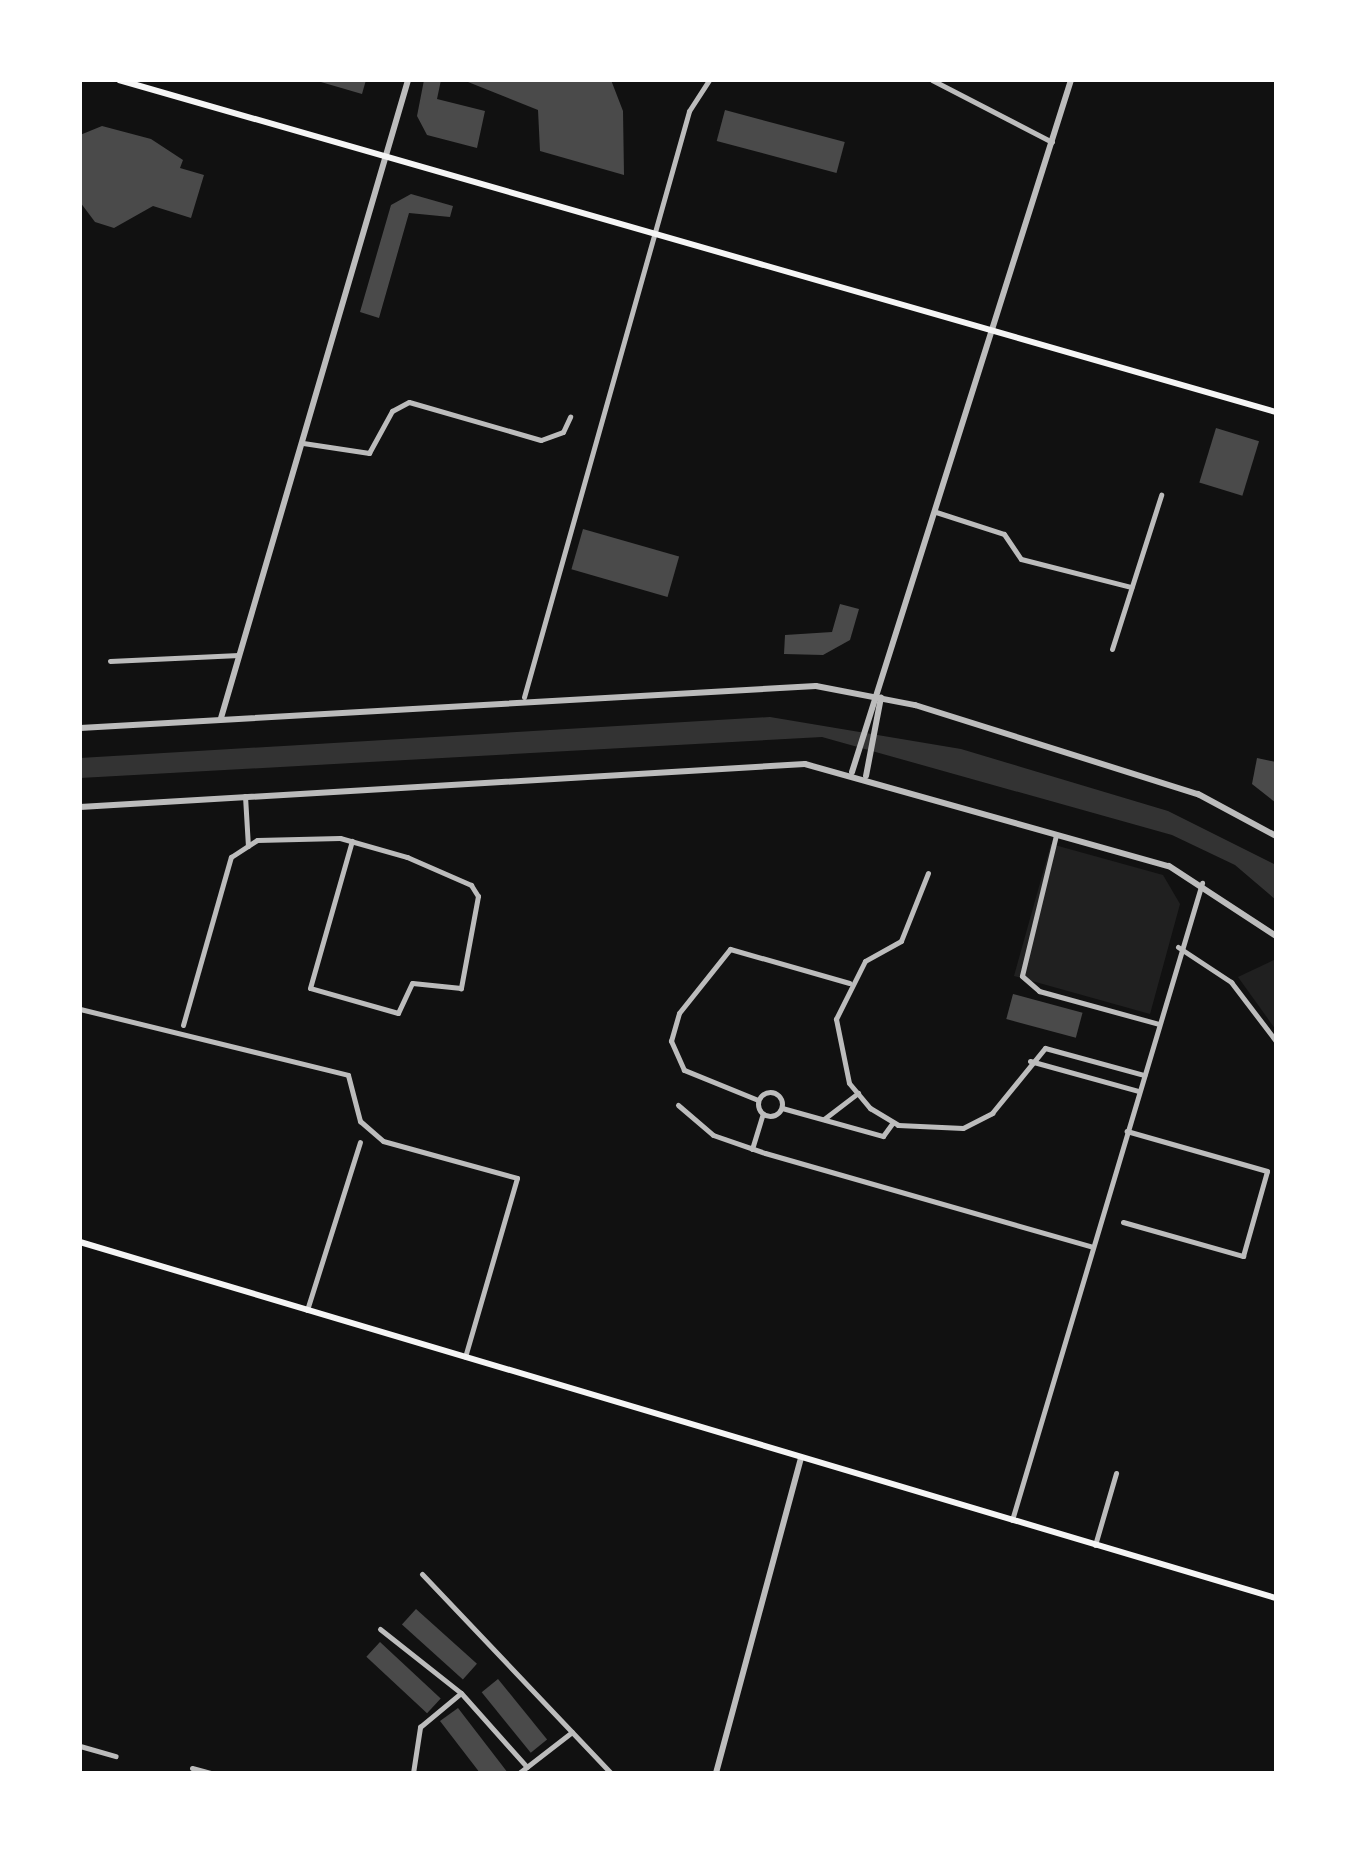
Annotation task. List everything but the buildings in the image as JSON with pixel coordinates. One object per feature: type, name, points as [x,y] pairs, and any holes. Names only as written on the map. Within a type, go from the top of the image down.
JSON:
[{"type":"main road","points":[[119,80],[1276,412]]},
{"type":"main road","points":[[80,1242],[1276,1598]]},
{"type":"street","points":[[221,718],[408,80]]},
{"type":"street","points":[[524,696],[697,87],[709,80]]},
{"type":"street","points":[[932,80],[1052,142]]},
{"type":"street","points":[[852,772],[868,719],[881,696],[989,330],[1071,80]]},
{"type":"street","points":[[300,442],[370,452],[392,411],[410,402],[541,440],[564,432],[570,417]]},
{"type":"street","points":[[1112,649],[1160,495]]},
{"type":"street","points":[[936,512],[1004,534],[1021,559],[1131,587]]},
{"type":"street","points":[[110,661],[240,655]]},
{"type":"street","points":[[80,728],[524,696],[770,684],[881,696],[1198,794],[1276,836]]},
{"type":"street","points":[[866,776],[882,722],[881,696]]},
{"type":"street","points":[[80,806],[757,764],[852,772],[1057,832],[1202,883],[1276,936]]},
{"type":"street","points":[[246,796],[248,846]]},
{"type":"street","points":[[1057,832],[1022,976],[1040,991],[1160,1024]]},
{"type":"street","points":[[184,1025],[230,857],[248,846],[352,841],[475,888],[461,988],[412,983],[398,1013],[310,988],[352,841]]},
{"type":"street","points":[[928,872],[901,941],[849,983],[837,1052],[858,1093],[893,1122],[963,1128],[1004,1102],[1030,1061],[1045,1048],[1144,1075]]},
{"type":"street","points":[[1012,1520],[1160,1024],[1178,947],[1202,883]]},
{"type":"street","points":[[1178,947],[1231,982],[1276,1041]]},
{"type":"street","points":[[752,1149],[763,1114],[758,1100],[684,1070],[671,1041],[680,1013],[730,949],[849,983]]},
{"type":"street","points":[[80,1009],[348,1075],[360,1120],[384,1142],[518,1178],[465,1357]]},
{"type":"street","points":[[1030,1061],[1139,1091]]},
{"type":"street","points":[[758,1100],[774,1092],[782,1108]]},
{"type":"street","points":[[823,1119],[858,1093]]},
{"type":"street","points":[[678,1105],[713,1135],[752,1149],[1092,1247]]},
{"type":"street","points":[[763,1114],[782,1108],[882,1136],[893,1122]]},
{"type":"street","points":[[1123,1222],[1243,1256],[1267,1171],[1127,1132]]},
{"type":"street","points":[[306,1310],[360,1142]]},
{"type":"street","points":[[716,1773],[801,1457]]},
{"type":"street","points":[[1096,1545],[1116,1472]]},
{"type":"street","points":[[422,1574],[611,1773]]},
{"type":"street","points":[[380,1630],[461,1693],[527,1767]]},
{"type":"street","points":[[413,1773],[420,1728],[461,1693]]},
{"type":"street","points":[[519,1773],[573,1732]]},
{"type":"street","points":[[80,1746],[116,1756]]},
{"type":"street","points":[[192,1768],[211,1773]]},
{"type":"shaded area","points":[[770,717],[961,749],[1168,811],[1276,865],[1276,900],[1235,865],[1172,835],[822,737],[80,778],[80,758]]},
{"type":"shaded area","points":[[1051,844],[1163,875],[1180,904],[1150,1014],[1014,976]]},
{"type":"shaded area","points":[[1276,959],[1276,1030],[1238,977]]}]
